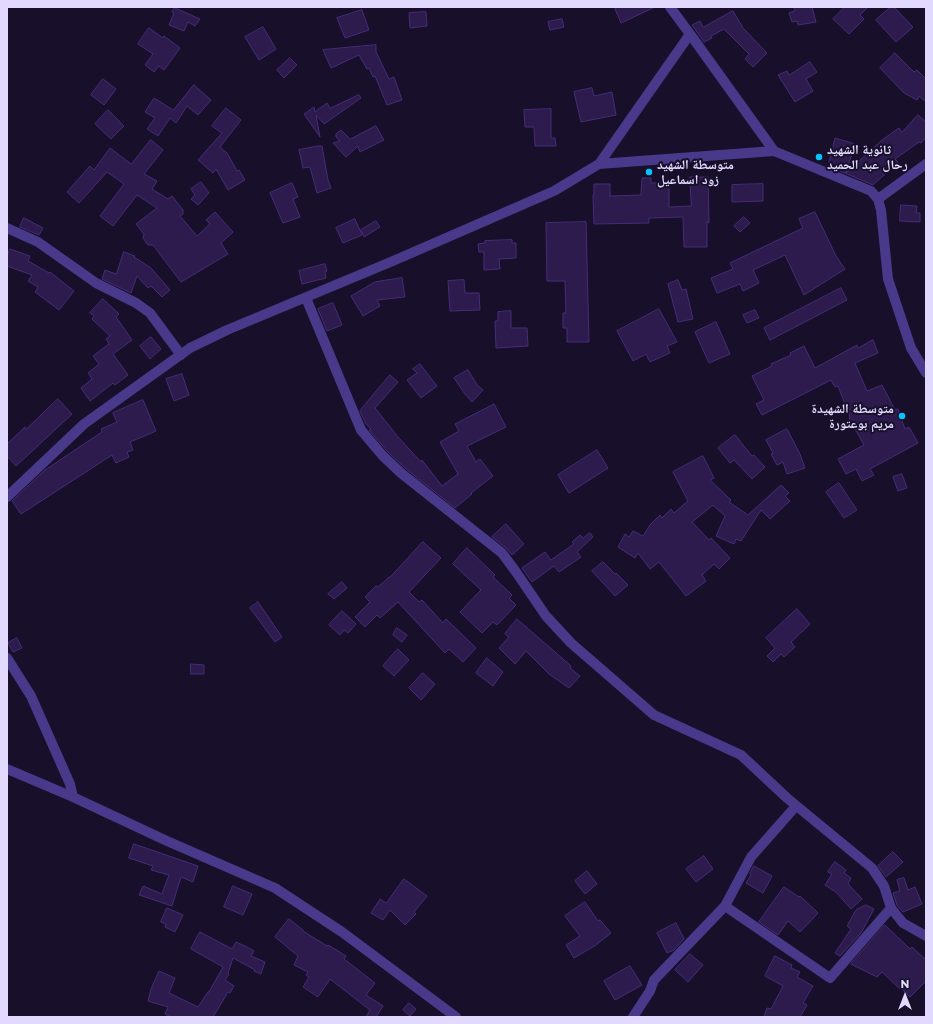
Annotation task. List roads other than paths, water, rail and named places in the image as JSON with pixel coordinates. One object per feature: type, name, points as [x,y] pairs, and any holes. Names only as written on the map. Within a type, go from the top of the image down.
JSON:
[{"type":"street","points":[[670,7],[774,151]]},
{"type":"street","points":[[7,497],[84,424],[190,348],[227,330],[306,298],[554,191],[600,164],[690,34]]},
{"type":"street","points":[[600,164],[774,151],[871,191],[878,199],[881,210],[888,279],[911,348],[926,373]]},
{"type":"street","points":[[878,199],[926,164]]},
{"type":"street","points":[[7,228],[38,242],[96,283],[136,302],[150,313],[181,354]]},
{"type":"street","points":[[306,298],[361,430],[383,456],[502,553],[546,616],[571,643],[654,715],[740,756],[796,806],[872,868],[884,886],[892,908],[903,923],[926,936]]},
{"type":"street","points":[[7,658],[31,696],[70,784],[73,797]]},
{"type":"street","points":[[7,769],[275,888],[342,932],[456,1017]]},
{"type":"street","points":[[633,1017],[650,991],[654,980],[725,906],[751,858],[796,806]]},
{"type":"street","points":[[725,906],[830,978],[892,908]]},
{"type":"place","name":"ثانوية الشهيد رحال عبد الحميد","points":[[819,157]]},
{"type":"place","name":"متوسطة الشهيد زود اسماعيل","points":[[649,172]]},
{"type":"place","name":"متوسطة الشهيدة مريم بوعتورة","points":[[902,416]]}]
